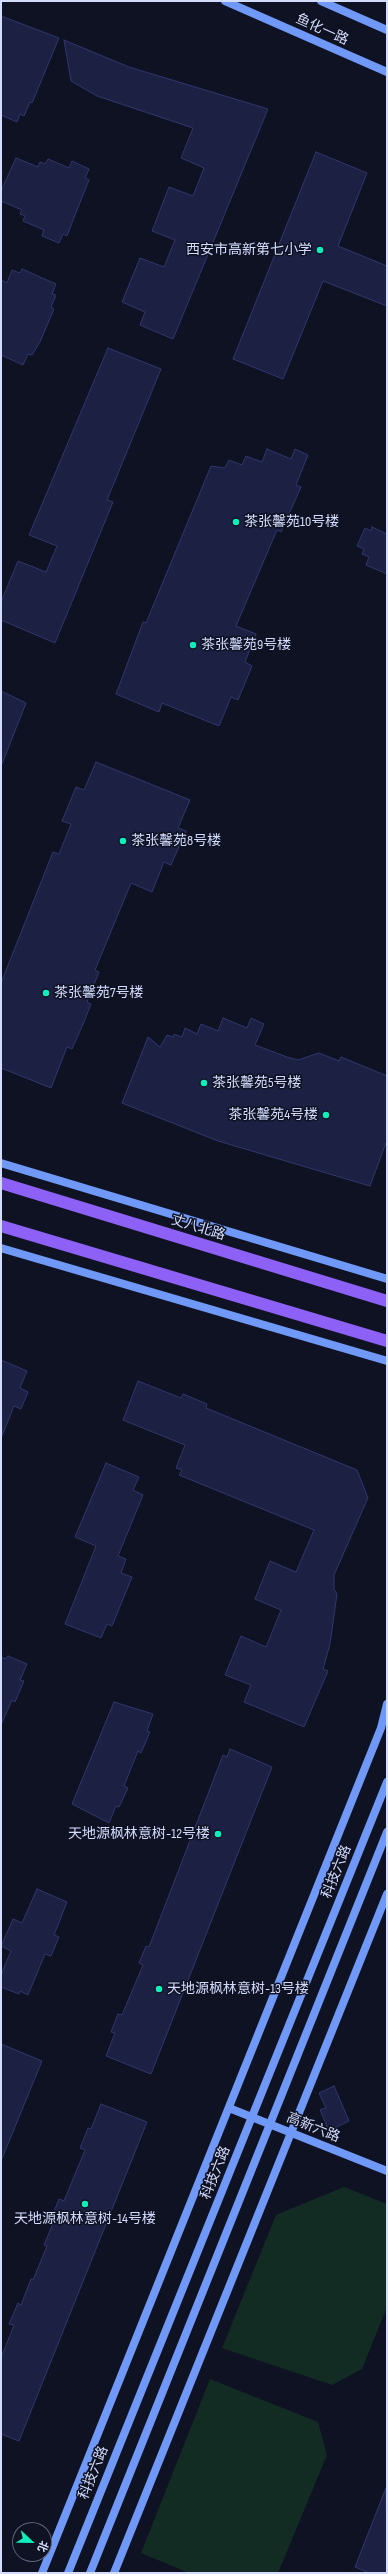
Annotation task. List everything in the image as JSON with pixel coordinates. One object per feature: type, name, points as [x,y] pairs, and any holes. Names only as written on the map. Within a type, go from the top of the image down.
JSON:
[{"type":"main road","name":"鱼化一路","points":[[225,1],[387,72]]},
{"type":"main road","name":"鱼化一路","points":[[321,1],[387,30]]},
{"type":"main road","points":[[1,1163],[387,1278]]},
{"type":"main road","name":"丈八北路","points":[[1,1183],[387,1301]]},
{"type":"main road","points":[[1,1226],[387,1341]]},
{"type":"main road","points":[[1,1248],[387,1362]]},
{"type":"main road","points":[[42,2573],[381,1728],[387,1704]]},
{"type":"main road","name":"科技六路","points":[[68,2573],[387,1782]]},
{"type":"main road","points":[[90,2573],[387,1832]]},
{"type":"main road","points":[[114,2573],[387,1894]]},
{"type":"main road","name":"高新六路","points":[[228,2108],[387,2171]]},
{"type":"green space","points":[[344,2187],[387,2204],[387,2307],[362,2369],[332,2385],[222,2348],[276,2215]]},
{"type":"green space","points":[[210,2379],[318,2422],[327,2455],[278,2573],[189,2573],[141,2553]]},
{"type":"building","points":[[1,16],[59,38],[32,103],[30,102],[24,116],[20,114],[17,122],[1,115]]},
{"type":"building","points":[[64,40],[129,67],[268,109],[173,339],[140,325],[145,312],[122,302],[140,258],[164,267],[175,240],[152,231],[169,187],[193,196],[204,168],[181,158],[193,128],[97,96],[71,81]]},
{"type":"building","points":[[316,152],[367,173],[338,246],[387,266],[387,306],[323,281],[283,379],[233,359]]},
{"type":"building","points":[[16,158],[38,167],[40,162],[45,164],[48,159],[69,168],[72,161],[89,169],[85,178],[89,180],[67,236],[63,234],[59,243],[42,236],[44,230],[23,221],[25,216],[20,214],[22,210],[1,201],[1,191]]},
{"type":"building","points":[[22,269],[56,284],[52,294],[56,295],[51,307],[54,309],[40,342],[32,355],[28,354],[23,365],[1,355],[1,280],[7,283],[12,270],[20,273]]},
{"type":"building","points":[[108,348],[161,369],[107,500],[113,502],[55,643],[1,620],[1,602],[18,561],[46,572],[57,546],[29,535]]},
{"type":"building","points":[[267,449],[291,459],[295,449],[308,455],[296,485],[301,487],[281,532],[277,530],[236,626],[256,634],[245,662],[252,666],[238,700],[231,697],[219,726],[162,703],[159,712],[116,694],[143,622],[146,623],[211,466],[225,468],[229,460],[242,465],[246,456],[262,462]]},
{"type":"building","points":[[372,527],[387,534],[387,574],[366,565],[369,557],[362,554],[364,549],[357,546],[365,528],[371,531]]},
{"type":"building","points":[[1,691],[26,703],[2,764],[1,764]]},
{"type":"building","points":[[96,762],[190,800],[178,828],[186,831],[171,865],[164,862],[152,892],[131,883],[95,970],[99,972],[87,1002],[91,1004],[84,1022],[72,1049],[67,1047],[51,1088],[1,1068],[1,983],[53,852],[59,854],[71,824],[62,821],[76,787],[84,790]]},
{"type":"building","points":[[223,1018],[247,1028],[251,1018],[264,1024],[255,1045],[287,1057],[298,1060],[319,1053],[339,1061],[341,1057],[387,1076],[387,1140],[370,1186],[218,1141],[122,1103],[148,1037],[160,1047],[167,1035],[173,1037],[174,1034],[182,1037],[185,1028],[197,1034],[201,1024],[218,1031]]},
{"type":"building","points":[[1,1360],[27,1371],[20,1388],[28,1392],[21,1409],[14,1406],[2,1436]]},
{"type":"building","points":[[138,1381],[181,1398],[183,1394],[207,1404],[206,1408],[357,1470],[368,1498],[334,1575],[334,1589],[337,1594],[330,1644],[323,1669],[328,1671],[304,1727],[244,1702],[251,1685],[225,1675],[241,1636],[266,1647],[281,1610],[255,1599],[270,1561],[296,1572],[314,1530],[179,1475],[182,1470],[176,1468],[185,1445],[123,1420]]},
{"type":"building","points":[[106,1463],[139,1477],[133,1490],[143,1495],[118,1556],[126,1559],[121,1573],[132,1577],[112,1626],[107,1624],[101,1638],[65,1624],[96,1546],[75,1537]]},
{"type":"building","points":[[8,1656],[27,1664],[20,1680],[24,1681],[15,1702],[12,1700],[1,1725],[1,1657],[6,1659]]},
{"type":"building","points":[[114,1702],[153,1714],[147,1731],[150,1732],[141,1753],[138,1751],[124,1786],[128,1788],[119,1807],[116,1806],[109,1823],[72,1804]]},
{"type":"building","points":[[230,1749],[272,1767],[151,2074],[106,2056],[115,2033],[111,2032],[118,2014],[122,2015],[143,1965],[139,1963],[146,1946],[149,1947],[223,1755],[227,1757]]},
{"type":"building","points":[[37,1889],[67,1902],[54,1935],[59,1937],[51,1956],[45,1954],[28,1995],[20,1991],[19,1994],[1,1987],[1,1975],[11,1951],[1,1946],[13,1919],[22,1923]]},
{"type":"building","points":[[1,2044],[42,2061],[1,2161]]},
{"type":"building","points":[[334,2086],[349,2121],[329,2131],[320,2110],[326,2108],[319,2093]]},
{"type":"building","points":[[101,2104],[147,2122],[19,2441],[1,2434],[1,2358],[14,2325],[9,2324],[18,2303],[21,2305],[31,2279],[33,2280],[47,2246],[44,2245],[54,2221],[51,2219],[59,2199],[64,2201],[85,2150],[80,2148],[88,2128],[91,2129]]},
{"type":"building","points":[[386,2488],[387,2573],[369,2573],[355,2567]]},
{"type":"place","name":"西安市高新第七小学","points":[[320,250]]},
{"type":"place","name":"茶张馨苑10号楼","points":[[236,522]]},
{"type":"place","name":"茶张馨苑9号楼","points":[[193,645]]},
{"type":"place","name":"茶张馨苑8号楼","points":[[123,841]]},
{"type":"place","name":"茶张馨苑7号楼","points":[[46,993]]},
{"type":"place","name":"茶张馨苑5号楼","points":[[204,1083]]},
{"type":"place","name":"茶张馨苑4号楼","points":[[326,1115]]},
{"type":"place","name":"天地源枫林意树-12号楼","points":[[218,1834]]},
{"type":"place","name":"天地源枫林意树-13号楼","points":[[159,1989]]},
{"type":"place","name":"天地源枫林意树-14号楼","points":[[85,2204]]}]
